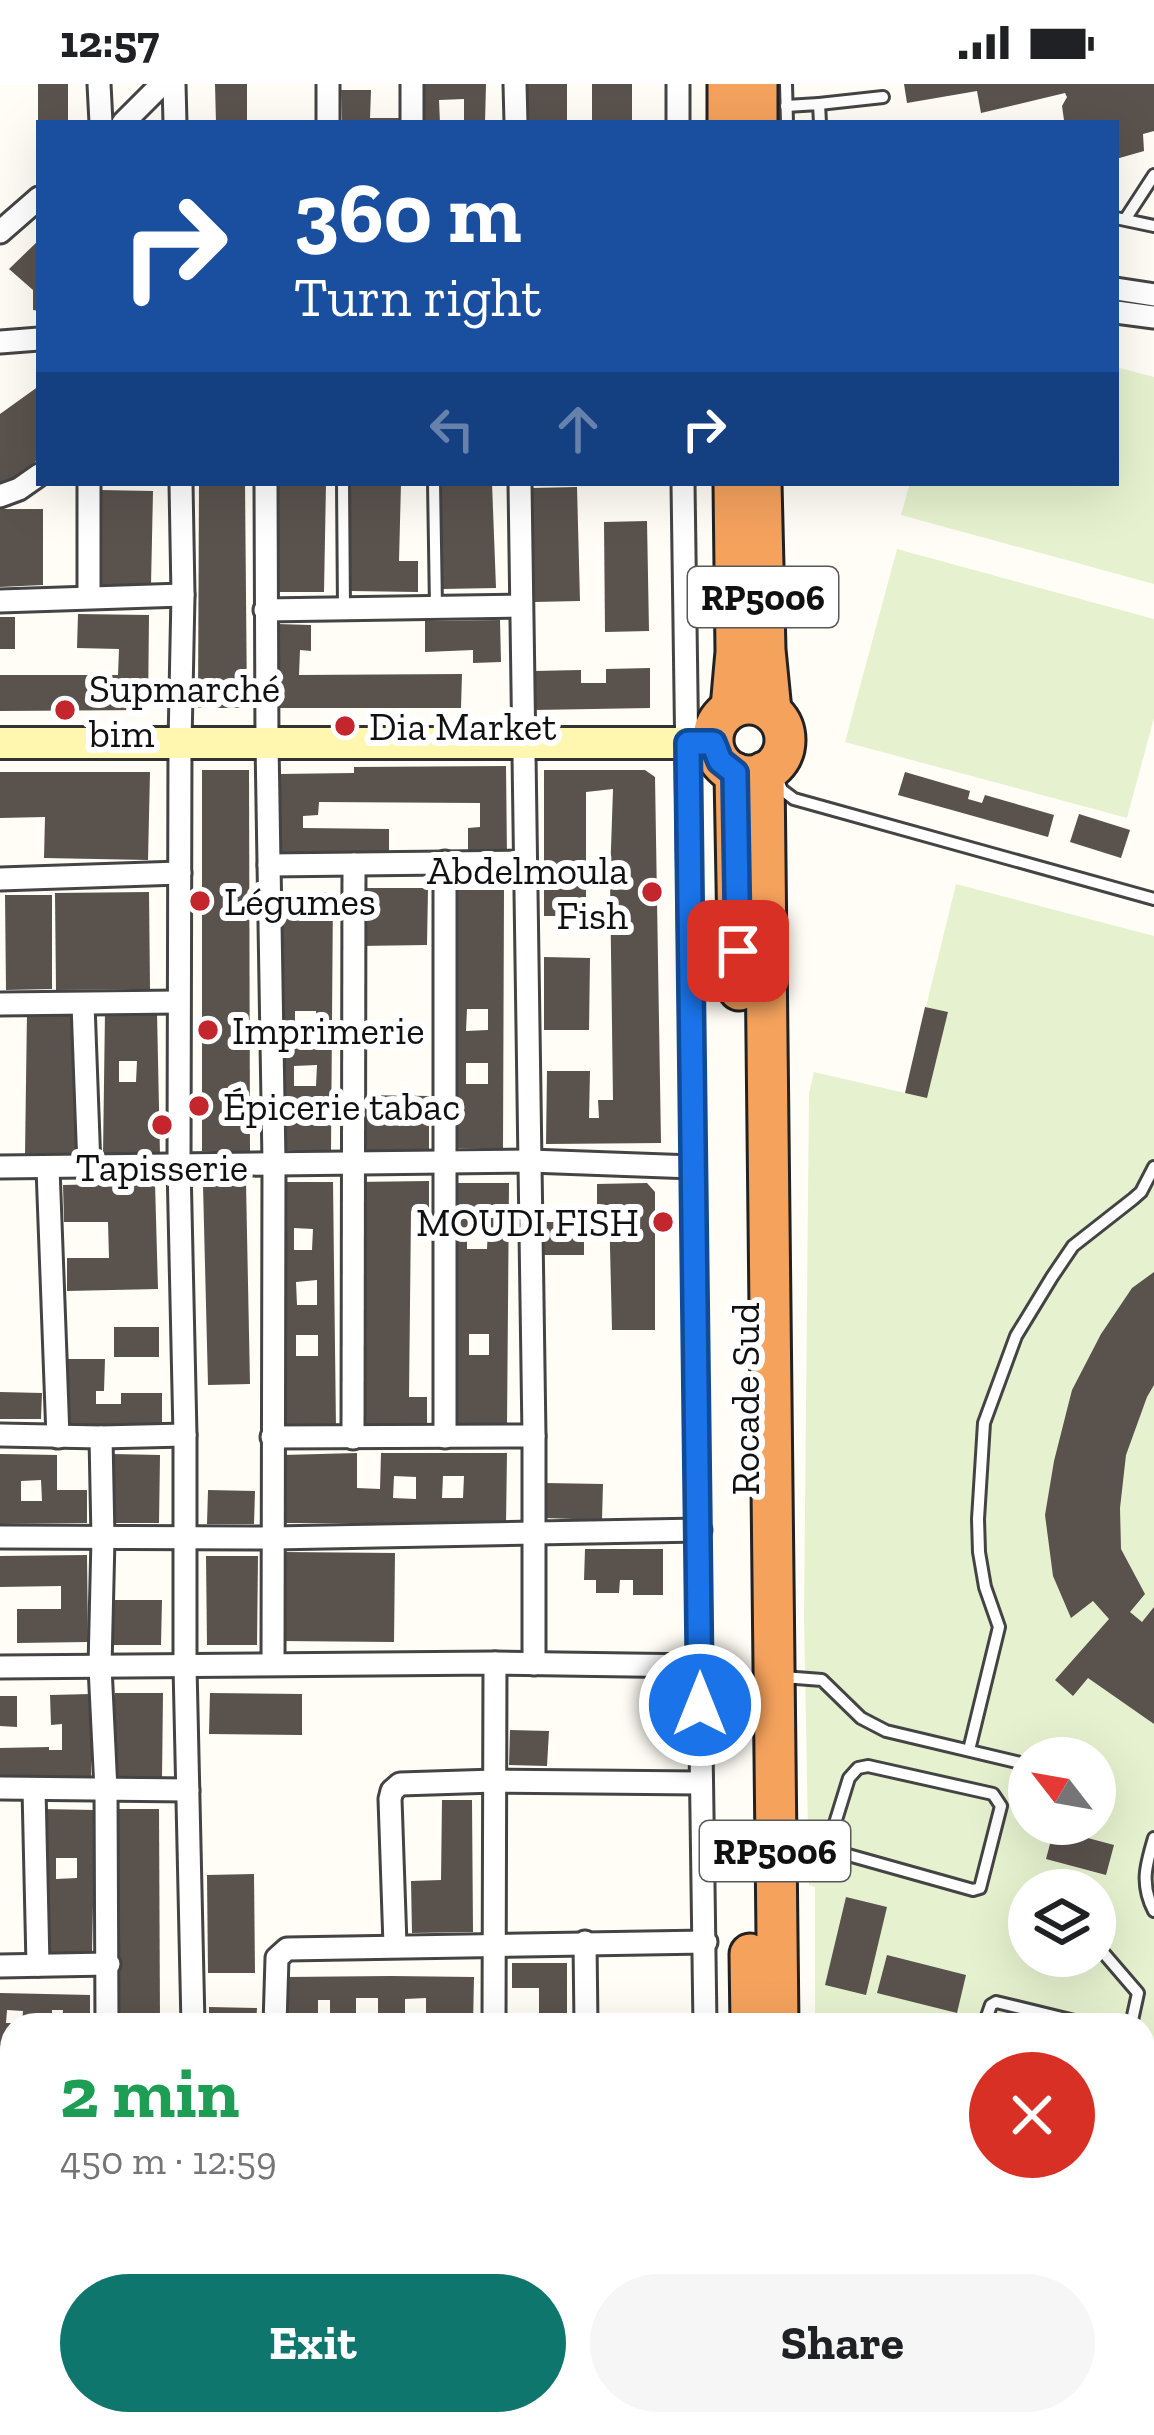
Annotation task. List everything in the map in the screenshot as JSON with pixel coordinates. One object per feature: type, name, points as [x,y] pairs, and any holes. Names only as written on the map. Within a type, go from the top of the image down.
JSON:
[{"type":"highway","points":[[728,84],[728,120]]},
{"type":"highway","name":"RP5006","points":[[734,486],[734,751],[781,756],[784,733],[771,711],[765,650],[761,486]]},
{"type":"highway","points":[[734,751],[744,704],[771,711]]},
{"type":"highway","name":"Rocade Sud","points":[[734,751],[773,1677]]},
{"type":"highway","name":"Rocade Sud","points":[[734,751],[746,1346],[751,2013]]},
{"type":"highway","name":"RP5006","points":[[773,1677],[778,2013]]},
{"type":"street","points":[[99,84],[101,120]]},
{"type":"street","points":[[126,120],[162,84]]},
{"type":"street","points":[[174,84],[175,120]]},
{"type":"street","points":[[328,84],[328,120]]},
{"type":"street","points":[[412,84],[412,120]]},
{"type":"street","points":[[515,84],[516,120]]},
{"type":"street","points":[[678,84],[678,120]]},
{"type":"street","points":[[0,232],[36,201]]},
{"type":"street","points":[[1119,289],[1154,295]]},
{"type":"street","points":[[1119,312],[1154,317]]},
{"type":"street","points":[[0,342],[36,339]]},
{"type":"street","points":[[0,496],[36,477]]},
{"type":"street","points":[[89,486],[89,597]]},
{"type":"street","points":[[181,486],[179,1165],[193,2013]]},
{"type":"street","points":[[266,486],[274,1162],[273,1664]]},
{"type":"street","points":[[520,486],[534,1664]]},
{"type":"street","points":[[684,486],[734,751],[693,1167],[705,2013]]},
{"type":"street","points":[[0,601],[183,595]]},
{"type":"street","points":[[265,610],[521,606]]},
{"type":"street","points":[[0,743],[524,742],[734,751]]},
{"type":"street","points":[[445,862],[446,1437]]},
{"type":"street","points":[[269,866],[525,862]]},
{"type":"street","points":[[353,1438],[354,864]]},
{"type":"street","points":[[0,879],[180,873]]},
{"type":"street","points":[[0,1004],[178,1002]]},
{"type":"street","points":[[83,1004],[88,1167]]},
{"type":"street","points":[[0,1167],[530,1161],[693,1167]]},
{"type":"street","points":[[48,1168],[58,1436]]},
{"type":"street","points":[[0,1436],[185,1435]]},
{"type":"street","points":[[272,1437],[534,1436]]},
{"type":"street","points":[[101,1437],[107,2013]]},
{"type":"street","points":[[0,1538],[700,1530]]},
{"type":"street","points":[[494,2013],[495,1664]]},
{"type":"street","points":[[0,1667],[700,1666]]},
{"type":"street","points":[[395,1946],[390,1799],[400,1784],[701,1783]]},
{"type":"street","points":[[0,1788],[188,1790]]},
{"type":"street","points":[[34,1789],[38,1965]]},
{"type":"street","points":[[585,1942],[586,2013]]},
{"type":"street","points":[[275,2013],[281,1951],[706,1942]]},
{"type":"street","points":[[0,1966],[109,1964]]},
{"type":"lane","points":[[767,104],[786,84]]},
{"type":"lane","points":[[767,104],[883,97]]},
{"type":"lane","points":[[819,104],[820,120]]},
{"type":"lane","points":[[1154,175],[1121,218],[1154,226]]},
{"type":"lane","points":[[343,486],[344,609]]},
{"type":"lane","points":[[434,486],[436,608]]},
{"type":"lane","points":[[734,751],[794,799],[1154,899]]},
{"type":"lane","points":[[969,1750],[999,1627],[985,1588],[978,1519],[984,1423],[994,1391],[1030,1310],[1073,1246],[1141,1192],[1154,1167]]},
{"type":"lane","points":[[773,1677],[822,1680],[871,1724],[886,1731],[1008,1760]]},
{"type":"lane","points":[[775,1834],[827,1849],[974,1890],[980,1888],[1001,1806],[993,1794],[868,1766],[858,1768],[849,1778],[827,1849]]},
{"type":"lane","points":[[1154,1838],[1144,1886],[1154,1911]]},
{"type":"lane","points":[[1116,1967],[1138,1993],[1134,2013]]},
{"type":"lane","points":[[988,2013],[996,2002],[1041,2013]]},
{"type":"green space","points":[[1119,368],[1154,377],[1154,584],[901,515],[909,486],[1119,486]]},
{"type":"green space","points":[[897,549],[1154,619],[1154,718],[1127,818],[845,742]]},
{"type":"green space","points":[[956,884],[1154,936],[1154,2013],[815,2013],[804,1617],[809,1093],[814,1072],[905,1093]]},
{"type":"building","points":[[38,84],[68,84],[68,120],[38,120]]},
{"type":"building","points":[[215,84],[247,84],[247,120],[216,120]]},
{"type":"building","points":[[425,84],[486,84],[485,120],[464,120],[464,99],[439,100],[440,120],[424,120]]},
{"type":"building","points":[[528,84],[567,84],[567,120],[528,120]]},
{"type":"building","points":[[592,84],[632,84],[632,120],[592,120]]},
{"type":"building","points":[[904,84],[1154,84],[1154,131],[1143,134],[1144,151],[1119,158],[1119,120],[1064,120],[1065,93],[981,113],[977,91],[907,103]]},
{"type":"building","points":[[341,90],[371,90],[370,118],[399,118],[399,120],[342,120]]},
{"type":"building","points":[[36,243],[36,310],[33,290],[9,269]]},
{"type":"building","points":[[36,388],[36,461],[4,485],[0,485],[0,414]]},
{"type":"building","points":[[199,486],[245,486],[247,708],[198,708]]},
{"type":"building","points":[[277,486],[326,486],[324,592],[277,592]]},
{"type":"building","points":[[349,486],[401,486],[399,561],[418,561],[418,592],[351,591]]},
{"type":"building","points":[[440,486],[492,486],[496,588],[443,589]]},
{"type":"building","points":[[577,487],[580,601],[533,602],[530,488]]},
{"type":"building","points":[[100,490],[153,491],[151,585],[98,585]]},
{"type":"building","points":[[0,509],[43,509],[43,585],[0,587]]},
{"type":"building","points":[[647,521],[649,631],[605,632],[604,522]]},
{"type":"building","points":[[78,614],[149,615],[148,710],[0,711],[0,675],[118,675],[119,649],[77,648]]},
{"type":"building","points":[[0,617],[15,617],[15,649],[0,649]]},
{"type":"building","points":[[500,620],[501,662],[473,663],[473,650],[425,652],[425,621]]},
{"type":"building","points":[[277,624],[311,625],[311,651],[300,650],[299,675],[462,674],[461,708],[275,708]]},
{"type":"building","points":[[650,668],[650,708],[534,710],[534,671],[581,670],[581,683],[606,683],[606,669]]},
{"type":"building","points":[[506,766],[507,858],[468,859],[468,828],[480,827],[480,803],[319,802],[318,815],[303,816],[303,828],[389,829],[389,860],[280,860],[279,774],[354,773],[354,767]]},
{"type":"building","points":[[202,770],[249,770],[250,1151],[202,1151]]},
{"type":"building","points":[[544,770],[645,770],[655,777],[661,1143],[546,1144],[547,1071],[590,1071],[589,1118],[599,1118],[598,1100],[613,1100],[613,789],[586,792],[586,916],[544,916]]},
{"type":"building","points":[[0,772],[150,772],[148,860],[44,858],[45,817],[0,818]]},
{"type":"building","points":[[905,772],[970,791],[968,799],[982,803],[985,795],[1054,815],[1048,837],[898,795]]},
{"type":"building","points":[[1079,814],[1130,830],[1121,858],[1070,842]]},
{"type":"building","points":[[359,888],[428,888],[427,945],[359,946]]},
{"type":"building","points":[[449,890],[504,890],[503,1149],[448,1148]],"holes":[[[467,1009],[488,1009],[488,1030],[466,1031]],[[466,1063],[488,1063],[488,1084],[466,1084]]]},
{"type":"building","points":[[149,892],[150,989],[56,990],[55,893]]},
{"type":"building","points":[[278,892],[333,892],[331,1151],[277,1150]],"holes":[[[295,1011],[316,1011],[317,1032],[295,1032]],[[317,1065],[316,1086],[294,1086],[294,1066]]]},
{"type":"building","points":[[5,895],[52,895],[52,989],[6,990]]},
{"type":"building","points":[[544,957],[590,958],[589,1030],[544,1030]]},
{"type":"building","points":[[925,1007],[948,1012],[927,1098],[905,1093]]},
{"type":"building","points":[[27,1012],[79,1013],[82,1155],[25,1156]]},
{"type":"building","points":[[105,1012],[157,1012],[160,1155],[103,1156]],"holes":[[[119,1061],[137,1061],[136,1082],[119,1082]]]},
{"type":"building","points":[[360,1095],[429,1096],[429,1152],[360,1154]]},
{"type":"building","points":[[429,1181],[429,1212],[411,1211],[409,1397],[427,1397],[427,1430],[360,1430],[356,1182]]},
{"type":"building","points":[[276,1182],[333,1182],[336,1429],[279,1430]],"holes":[[[294,1228],[313,1229],[312,1250],[294,1250]],[[317,1280],[317,1305],[297,1305],[296,1282]],[[296,1335],[318,1335],[318,1356],[296,1356]]]},
{"type":"building","points":[[155,1183],[158,1289],[67,1291],[67,1258],[109,1258],[108,1222],[64,1222],[63,1185]]},
{"type":"building","points":[[246,1183],[250,1384],[208,1385],[203,1185]]},
{"type":"building","points":[[450,1183],[509,1183],[507,1427],[451,1427]],"holes":[[[467,1228],[488,1228],[487,1249],[467,1249]],[[469,1334],[489,1334],[489,1355],[469,1355]]]},
{"type":"building","points":[[647,1183],[655,1192],[655,1330],[612,1330],[609,1205],[597,1205],[597,1184]]},
{"type":"building","points":[[544,1222],[584,1222],[584,1255],[544,1255]]},
{"type":"building","points":[[1154,1272],[1154,1385],[1126,1455],[1120,1508],[1121,1549],[1145,1594],[1130,1612],[1142,1622],[1154,1607],[1154,1724],[1088,1678],[1073,1696],[1055,1680],[1109,1619],[1093,1601],[1071,1618],[1053,1576],[1045,1515],[1072,1390],[1132,1288]]},
{"type":"building","points":[[114,1327],[159,1327],[159,1357],[114,1357]]},
{"type":"building","points":[[66,1359],[105,1359],[104,1391],[96,1391],[96,1404],[121,1404],[121,1393],[162,1393],[162,1431],[66,1432]]},
{"type":"building","points":[[0,1392],[42,1393],[41,1419],[0,1419]]},
{"type":"building","points":[[357,1453],[357,1488],[380,1489],[381,1453],[507,1453],[506,1524],[283,1523],[283,1455]],"holes":[[[394,1476],[416,1477],[416,1499],[393,1498]],[[443,1476],[464,1476],[463,1498],[442,1498]]]},
{"type":"building","points":[[0,1454],[57,1455],[57,1490],[87,1490],[87,1523],[0,1524]],"holes":[[[41,1480],[42,1501],[21,1501],[21,1481]]]},
{"type":"building","points":[[112,1454],[160,1455],[159,1523],[110,1523]]},
{"type":"building","points":[[545,1483],[603,1484],[602,1520],[544,1518]]},
{"type":"building","points":[[208,1490],[255,1491],[254,1524],[207,1524]]},
{"type":"building","points":[[585,1549],[663,1549],[663,1595],[633,1595],[633,1580],[620,1580],[619,1593],[596,1593],[596,1580],[584,1580]]},
{"type":"building","points":[[283,1552],[395,1553],[394,1642],[281,1641]]},
{"type":"building","points":[[87,1555],[88,1642],[17,1643],[17,1609],[61,1609],[61,1586],[0,1587],[0,1556]]},
{"type":"building","points":[[206,1556],[258,1556],[257,1645],[207,1645]]},
{"type":"building","points":[[112,1600],[162,1600],[161,1645],[112,1645]]},
{"type":"building","points":[[115,1693],[163,1693],[162,1779],[114,1779]]},
{"type":"building","points":[[210,1693],[302,1694],[302,1735],[209,1734]]},
{"type":"building","points":[[91,1694],[91,1781],[0,1779],[0,1748],[62,1750],[62,1724],[51,1725],[50,1695]]},
{"type":"building","points":[[0,1696],[17,1696],[17,1727],[0,1726]]},
{"type":"building","points":[[510,1730],[549,1731],[547,1766],[509,1765]]},
{"type":"building","points":[[442,1800],[472,1800],[473,1932],[412,1933],[411,1881],[441,1880]]},
{"type":"building","points":[[41,1809],[95,1810],[92,1953],[40,1953]],"holes":[[[56,1858],[77,1858],[77,1878],[56,1879]]]},
{"type":"building","points":[[112,1809],[159,1809],[160,2013],[113,2013]]},
{"type":"building","points":[[1050,1845],[1114,1845],[1108,1869],[1084,1869],[1046,1859]]},
{"type":"building","points":[[254,1874],[255,1973],[208,1973],[207,1875]]},
{"type":"building","points":[[846,1897],[887,1907],[866,1995],[825,1985]]},
{"type":"building","points":[[887,1955],[966,1975],[957,2013],[877,1993]]},
{"type":"building","points":[[512,1963],[567,1963],[567,2013],[539,2013],[539,1988],[512,1988]]},
{"type":"building","points":[[286,1977],[474,1977],[473,2013],[426,2013],[426,1998],[405,1999],[405,2013],[378,2013],[378,1998],[356,1998],[356,2013],[330,2013],[330,2000],[318,2000],[318,2013],[286,2013]]},
{"type":"building","points":[[0,1993],[90,1995],[90,2013],[0,2013]]},
{"type":"building","points":[[209,2007],[257,2008],[257,2013],[209,2013]]},
{"type":"place","name":"Supmarché bim","points":[[65,710]]},
{"type":"place","name":"Dia Market","points":[[345,726]]},
{"type":"place","name":"Abdelmoula Fish","points":[[652,892]]},
{"type":"place","name":"Légumes","points":[[200,901]]},
{"type":"place","name":"Imprimerie","points":[[208,1030]]},
{"type":"place","name":"Épicerie tabac","points":[[199,1106]]},
{"type":"place","name":"Tapisserie","points":[[162,1125]]},
{"type":"place","name":"MOUDI FISH","points":[[663,1222]]},
{"type":"route","points":[[700,1705],[688,743],[713,743],[720,761],[735,773],[738,951]]}]
